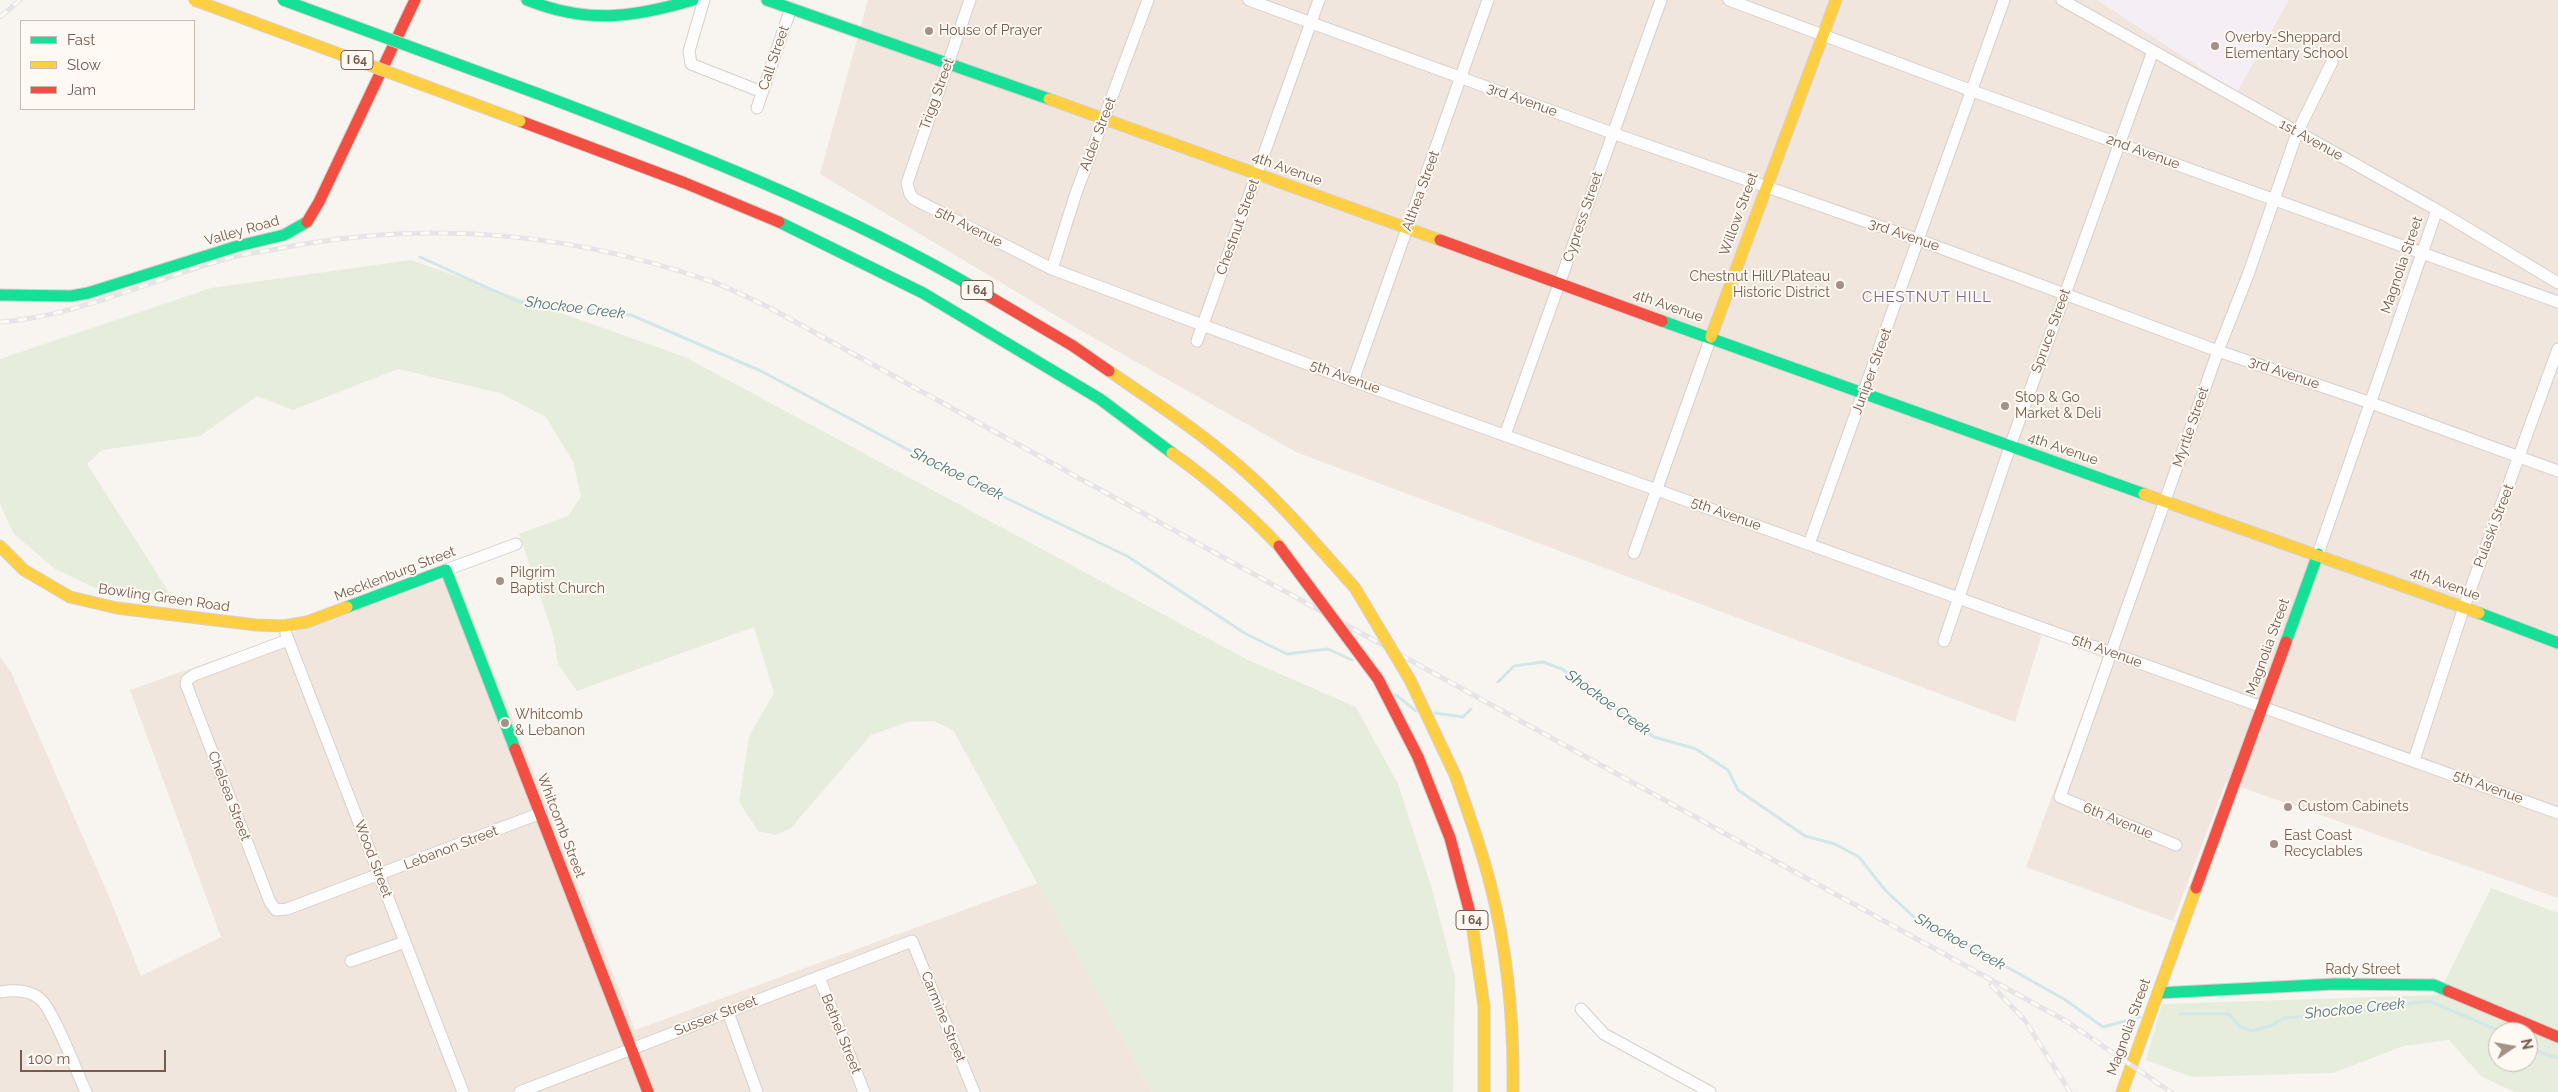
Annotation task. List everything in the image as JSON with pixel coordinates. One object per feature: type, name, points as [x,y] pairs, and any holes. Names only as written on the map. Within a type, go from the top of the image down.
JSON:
[{"type":"main road","name":"I 64","points":[[194,0],[684,183],[792,227],[923,293],[1100,399],[1215,484],[1249,514],[1279,546],[1378,679],[1418,757],[1453,848],[1472,918],[1484,1016],[1484,1092]]},
{"type":"main road","name":"I 64","points":[[283,0],[637,131],[784,192],[848,222],[956,277],[1073,346],[1169,412],[1247,473],[1295,521],[1354,588],[1394,647],[1439,735],[1456,777],[1484,858],[1498,918],[1510,990],[1514,1052],[1513,1092]]},
{"type":"main road","name":"Valley Road","points":[[0,295],[70,296],[88,293],[238,246],[284,235],[305,224],[319,202],[415,0]]},
{"type":"main road","points":[[530,1],[566,14],[612,19],[636,16],[693,0]]},
{"type":"main road","name":"4th Avenue","points":[[767,0],[1104,118],[2010,446],[2464,606],[2558,643]]},
{"type":"main road","name":"Willow Street","points":[[1711,337],[1765,186],[1836,0]]},
{"type":"main road","name":"Bowling Green Road","points":[[0,546],[24,570],[40,581],[70,597],[94,604],[256,625],[282,626]]},
{"type":"main road","name":"Magnolia Street","points":[[2122,1092],[2318,554]]},
{"type":"main road","name":"Mecklenburg Street","points":[[282,626],[317,619],[446,570]]},
{"type":"main road","name":"Whitcomb Street","points":[[446,570],[648,1092]]},
{"type":"main road","name":"Rady Street","points":[[2158,993],[2335,984],[2434,985],[2558,1037]]},
{"type":"street","points":[[704,0],[689,51],[689,60],[694,67],[762,92]]},
{"type":"street","name":"Trigg Street","points":[[907,189],[906,182],[970,0]]},
{"type":"street","name":"Alder Street","points":[[1052,269],[1076,193],[1148,0]]},
{"type":"street","name":"3rd Avenue","points":[[1249,0],[1612,133],[1919,240],[2218,351],[2370,403],[2558,471]]},
{"type":"street","name":"Chestnut Street","points":[[1197,341],[1319,0]]},
{"type":"street","name":"Althea Street","points":[[1353,381],[1462,78],[1488,0]]},
{"type":"street","name":"Cypress Street","points":[[1505,434],[1661,0]]},
{"type":"street","name":"2nd Avenue","points":[[1729,0],[1970,90],[2558,302]]},
{"type":"street","name":"Juniper Street","points":[[1809,544],[1919,240],[1970,90],[2004,0]]},
{"type":"street","name":"1st Avenue","points":[[2062,0],[2437,210],[2558,283]]},
{"type":"street","name":"Call Street","points":[[757,108],[791,8]]},
{"type":"street","name":"Spruce Street","points":[[1944,641],[2010,446],[2118,142],[2153,51]]},
{"type":"street","name":"Myrtle Street","points":[[2060,797],[2218,351],[2248,275],[2298,133],[2332,62]]},
{"type":"street","name":"5th Avenue","points":[[907,189],[914,199],[1052,269],[1353,381],[2558,813]]},
{"type":"street","name":"Magnolia Street","points":[[2318,554],[2437,210]]},
{"type":"street","name":"Willow Street","points":[[1634,553],[1711,337]]},
{"type":"street","name":"Pulaski Street","points":[[2414,760],[2464,606],[2558,349]]},
{"type":"street","name":"Mecklenburg Street","points":[[446,570],[516,544]]},
{"type":"street","name":"Wood Street","points":[[282,626],[463,1092]]},
{"type":"street","name":"Chelsea Street","points":[[276,910],[270,902],[194,707],[187,688],[187,680],[194,675],[288,640]]},
{"type":"street","name":"6th Avenue","points":[[2060,797],[2176,845]]},
{"type":"street","name":"Lebanon Street","points":[[276,910],[287,909],[541,814]]},
{"type":"street","name":"Sussex Street","points":[[520,1092],[912,941]]},
{"type":"street","name":"Carmine Street","points":[[912,941],[974,1092]]},
{"type":"street","points":[[351,961],[405,942]]},
{"type":"street","name":"Bethel Street","points":[[819,977],[864,1092]]},
{"type":"street","points":[[0,992],[20,991],[32,993],[42,1000],[86,1092]]},
{"type":"street","points":[[1581,1009],[1604,1034],[1710,1092]]},
{"type":"street","points":[[728,1012],[757,1092]]},
{"type":"shaded area","points":[[868,0],[2558,0],[2558,898],[2226,782],[2173,921],[2026,867],[2103,658],[2042,634],[2015,722],[1296,452],[1085,333],[820,174]]},
{"type":"shaded area","name":"Overby-Sheppard Elementary School","points":[[2097,0],[2289,0],[2237,92]]},
{"type":"shaded area","points":[[456,575],[635,1030],[1038,883],[1152,1092],[0,1092],[0,657],[11,672],[110,899],[141,976],[221,937],[130,690]]},
{"type":"green space","points":[[411,260],[685,357],[1246,659],[1356,707],[1398,784],[1432,889],[1455,977],[1453,1092],[1152,1092],[953,730],[934,721],[908,722],[871,735],[791,828],[776,835],[758,831],[739,802],[749,736],[774,693],[754,627],[577,691],[558,664],[553,634],[519,534],[568,516],[581,496],[573,462],[546,417],[500,393],[398,369],[293,410],[257,396],[200,436],[102,450],[87,464],[170,594],[95,588],[55,569],[13,533],[0,504],[0,359],[211,288]]},
{"type":"green space","points":[[2491,888],[2558,913],[2558,1092],[2515,1092],[2482,1077],[2449,1040],[2403,1046],[2333,1073],[2192,1077],[2146,1060],[2162,1004],[2438,995]]},
{"type":"waterway","name":"Shockoe Creek","points":[[420,257],[519,302],[631,315],[761,371],[933,463],[1127,556],[1246,634],[1287,654],[1328,649],[1352,660]]},
{"type":"waterway","name":"Shockoe Creek","points":[[1498,682],[1514,666],[1543,662],[1562,669],[1654,737],[1696,749],[1728,770],[1738,790],[1805,836],[1835,844],[1859,857],[1885,890],[1916,919],[1946,933],[2064,999],[2103,1027],[2140,1017]]},
{"type":"waterway","name":"Shockoe Creek","points":[[1396,695],[1416,711]]},
{"type":"waterway","name":"Shockoe Creek","points":[[1435,713],[1463,717],[1471,709]]},
{"type":"waterway","name":"Shockoe Creek","points":[[2180,1014],[2229,1014],[2239,1026],[2252,1031],[2270,1026],[2284,1018],[2308,1016],[2333,1008],[2363,1010],[2429,1001],[2488,1026]]},
{"type":"waterway","name":"Shockoe Creek","points":[[2538,1052],[2558,1058]]},
{"type":"railway","points":[[0,17],[20,0]]},
{"type":"railway","points":[[0,322],[58,313],[198,267],[238,256],[332,240],[386,235],[439,233],[492,235],[545,241],[598,250],[651,263],[713,282],[770,308],[2066,1021],[2171,1092]]},
{"type":"railway","points":[[1991,985],[2024,1019],[2070,1092]]},
{"type":"traffic: fast","points":[[283,0],[536,93]]},
{"type":"traffic: fast","points":[[527,0],[570,13],[610,16],[650,11],[693,0]]},
{"type":"traffic: fast","points":[[767,0],[1049,99]]},
{"type":"traffic: fast","points":[[536,93],[706,159],[818,207],[873,233],[980,291]]},
{"type":"traffic: fast","points":[[0,295],[71,296],[88,293],[238,246],[284,235],[307,222]]},
{"type":"traffic: fast","points":[[779,222],[923,293],[1100,399],[1172,453]]},
{"type":"traffic: fast","points":[[1662,321],[2144,494]]},
{"type":"traffic: fast","points":[[2286,642],[2318,554]]},
{"type":"traffic: fast","points":[[347,607],[446,570],[515,749]]},
{"type":"traffic: fast","points":[[2479,613],[2558,643]]},
{"type":"traffic: fast","points":[[2158,993],[2335,984],[2434,985],[2448,991]]},
{"type":"traffic: slow","points":[[194,0],[520,121]]},
{"type":"traffic: slow","points":[[1711,337],[1836,0]]},
{"type":"traffic: slow","points":[[1049,99],[1440,240]]},
{"type":"traffic: slow","points":[[1109,371],[1197,432],[1247,473],[1289,514],[1355,588]]},
{"type":"traffic: slow","points":[[1172,453],[1228,497],[1279,546]]},
{"type":"traffic: slow","points":[[2144,494],[2479,613]]},
{"type":"traffic: slow","points":[[0,546],[24,570],[70,597],[117,608],[256,625],[283,626],[307,622],[347,607]]},
{"type":"traffic: slow","points":[[1355,588],[1410,680],[1456,777]]},
{"type":"traffic: slow","points":[[1456,777],[1475,831],[1491,887],[1502,938],[1511,1014],[1513,1092]]},
{"type":"traffic: slow","points":[[2122,1092],[2196,888]]},
{"type":"traffic: slow","points":[[1471,917],[1484,1006],[1484,1092]]},
{"type":"traffic: jam","points":[[307,222],[319,202],[415,0]]},
{"type":"traffic: jam","points":[[520,121],[685,183],[779,222]]},
{"type":"traffic: jam","points":[[1440,240],[1662,321]]},
{"type":"traffic: jam","points":[[980,291],[1073,346],[1109,371]]},
{"type":"traffic: jam","points":[[1279,546],[1378,679],[1418,757]]},
{"type":"traffic: jam","points":[[2196,888],[2286,642]]},
{"type":"traffic: jam","points":[[515,749],[648,1092]]},
{"type":"traffic: jam","points":[[1418,757],[1450,838],[1471,917]]},
{"type":"traffic: jam","points":[[2448,991],[2558,1037]]},
{"type":"place","name":"House of Prayer","points":[[929,31]]},
{"type":"place","name":"Overby-Sheppard Elementary School","points":[[2215,46]]},
{"type":"place","name":"Chestnut Hill/Plateau Historic District","points":[[1840,285]]},
{"type":"place","name":"Stop & Go Market & Deli","points":[[2005,406]]},
{"type":"place","name":"Pilgrim Baptist Church","points":[[500,581]]},
{"type":"place","name":"Whitcomb & Lebanon","points":[[505,723]]},
{"type":"place","name":"Custom Cabinets","points":[[2288,807]]},
{"type":"place","name":"East Coast Recyclables","points":[[2274,844]]},
{"type":"district","name":"CHESTNUT HILL","points":[[1927,297]]}]
